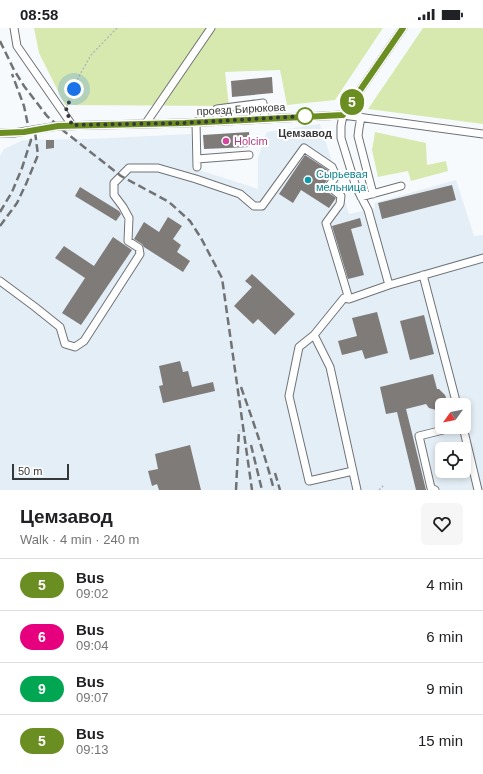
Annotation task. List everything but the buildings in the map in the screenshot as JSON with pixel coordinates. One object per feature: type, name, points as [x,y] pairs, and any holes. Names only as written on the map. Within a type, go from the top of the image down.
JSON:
[{"type":"street","points":[[14,28],[17,46],[72,125]]},
{"type":"street","points":[[146,123],[211,28]]},
{"type":"street","points":[[389,285],[368,210],[356,187],[341,138],[341,126],[343,115],[403,28]]},
{"type":"street","points":[[217,121],[217,109],[264,103],[265,119]]},
{"type":"street","name":"проезд Бирюкова","points":[[0,133],[14,133],[72,125],[196,122],[343,115],[483,134]]},
{"type":"street","points":[[361,117],[358,136],[373,194]]},
{"type":"street","points":[[196,122],[198,167]]},
{"type":"street","points":[[0,281],[60,327],[65,344],[75,347],[84,341],[140,254],[139,248],[128,241],[129,218],[114,195],[114,182],[129,168],[158,168],[240,194],[254,206],[262,206],[304,148],[332,167],[336,176],[329,186],[341,196],[340,204],[326,223],[348,299]]},
{"type":"street","points":[[197,159],[249,155]]},
{"type":"street","points":[[361,197],[401,186]]},
{"type":"street","points":[[353,470],[309,481],[289,396],[299,347],[314,335],[344,298],[348,299],[389,285],[483,258]]},
{"type":"street","points":[[423,275],[455,398]]},
{"type":"street","points":[[314,335],[330,367],[357,490]]},
{"type":"street","points":[[435,432],[419,436],[431,488],[435,490]]},
{"type":"street","points":[[465,434],[478,490]]},
{"type":"path","points":[[66,110],[78,78],[91,55],[117,28]]},
{"type":"path","points":[[379,490],[384,485]]},
{"type":"shaded area","points":[[320,124],[349,214],[375,208],[374,203],[456,180],[474,236],[483,235],[483,490],[0,490],[0,156],[4,149],[23,140],[89,139],[191,134],[193,168],[258,189],[258,158],[267,132]]},
{"type":"green space","points":[[34,28],[383,28],[335,100],[287,105],[280,70],[225,72],[229,106],[65,105],[39,53]]},
{"type":"green space","points":[[423,28],[483,28],[483,124],[368,109]]},
{"type":"green space","points":[[375,132],[426,143],[427,165],[446,161],[448,171],[411,181],[408,171],[378,177],[372,150]]},
{"type":"railway","points":[[0,41],[14,70],[24,86],[47,116],[121,176],[169,202],[190,221],[201,238],[222,278],[252,490]]},
{"type":"railway","points":[[0,212],[12,192],[31,140],[24,106],[12,74]]},
{"type":"railway","points":[[0,226],[17,203],[38,155],[35,132]]},
{"type":"railway","points":[[241,387],[263,451],[274,490]]},
{"type":"railway","points":[[236,490],[239,430]]},
{"type":"railway","points":[[251,445],[262,490]]},
{"type":"railway","points":[[275,473],[280,490]]},
{"type":"bus line","name":"5","points":[[0,133],[24,132],[34,129],[58,126],[185,123],[343,115],[403,28]]},
{"type":"place","name":"Цемзавод","points":[[305,116]]},
{"type":"place","name":"Holcim","points":[[226,141]]},
{"type":"place","name":"Сырьевая мельница","points":[[308,180]]},
{"type":"route","points":[[74,89],[66,110],[72,125],[185,123],[305,116]]}]
